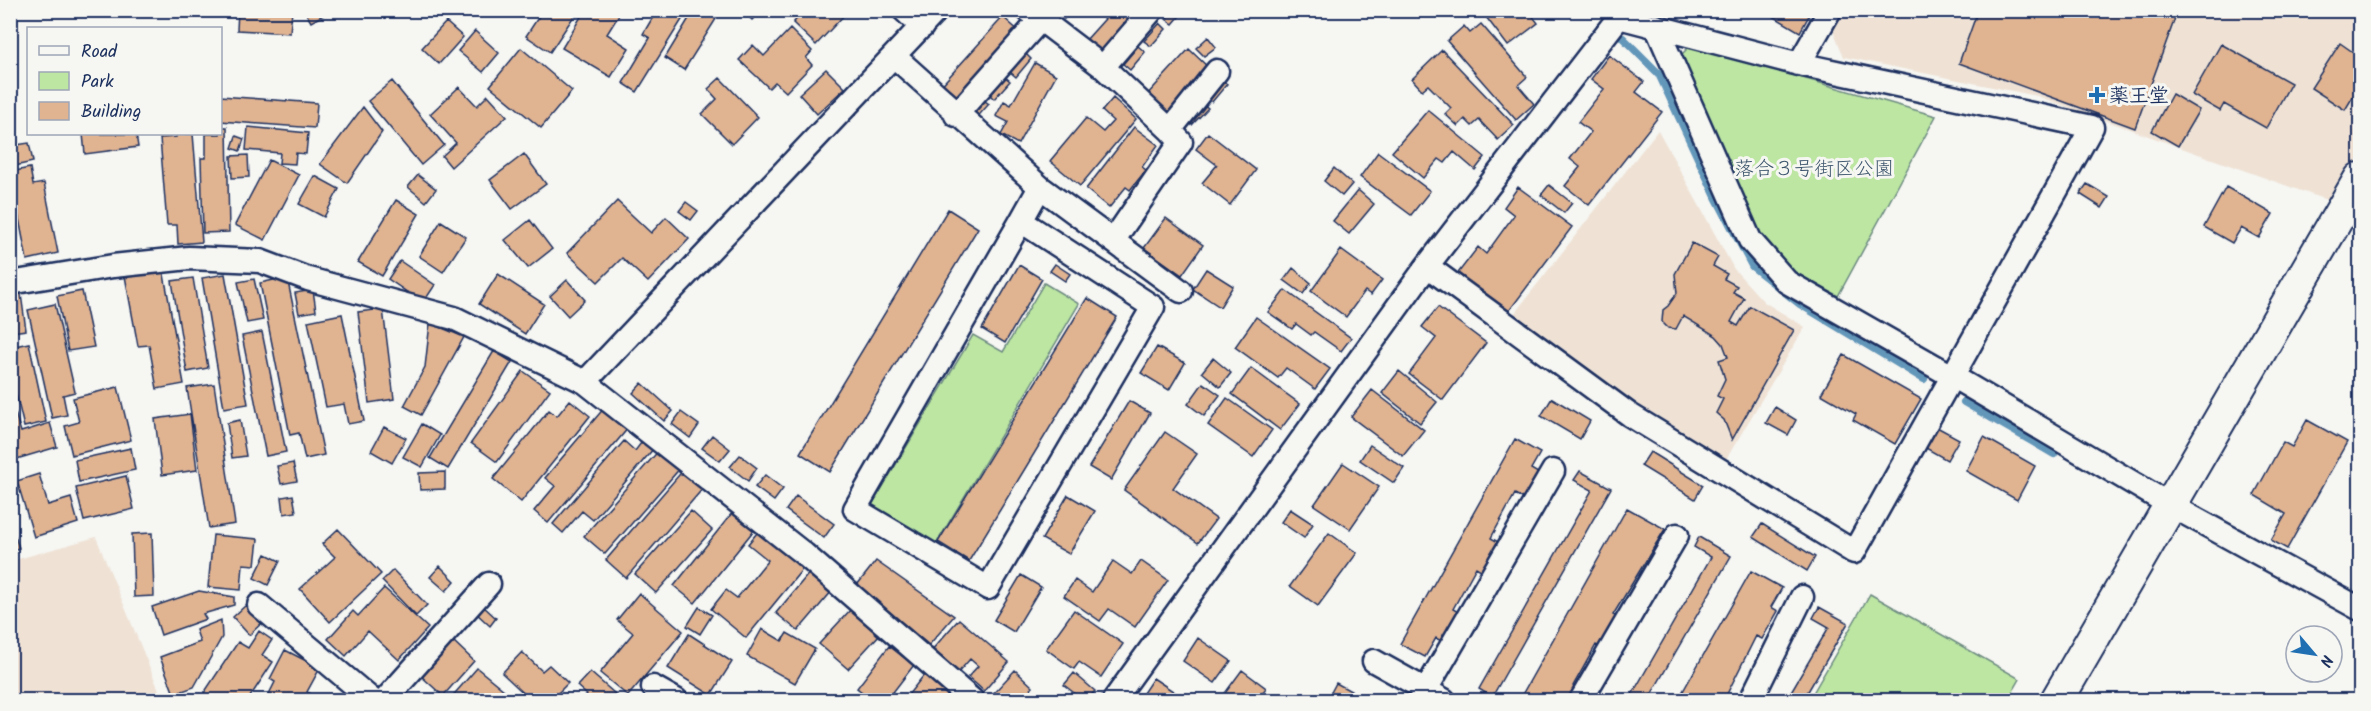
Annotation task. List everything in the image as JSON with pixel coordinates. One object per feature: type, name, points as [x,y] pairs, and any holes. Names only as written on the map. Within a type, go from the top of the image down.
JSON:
[{"type":"street","points":[[904,10],[922,27]]},
{"type":"street","points":[[585,382],[938,10]]},
{"type":"street","points":[[1102,67],[1152,10]]},
{"type":"street","points":[[1799,64],[1830,10]]},
{"type":"street","points":[[956,115],[1039,14],[1102,67],[1181,142],[1113,241]]},
{"type":"street","points":[[1114,700],[1427,266],[1618,14],[1799,64],[2092,127],[1854,552],[1630,415],[1427,266]]},
{"type":"street","points":[[1656,26],[1750,240],[1787,282],[2172,506],[2361,609]]},
{"type":"street","points":[[895,57],[956,115],[1040,188],[1181,291]]},
{"type":"street","points":[[1170,130],[1217,71]]},
{"type":"street","points":[[2057,700],[2172,506],[2351,216],[2361,179]]},
{"type":"street","points":[[1021,221],[1153,307],[988,588],[855,509],[1040,188]]},
{"type":"street","points":[[10,283],[113,266],[189,258],[260,261],[308,279],[454,318],[585,382],[804,554],[972,700]]},
{"type":"street","points":[[1374,661],[1430,697],[1553,471]]},
{"type":"street","points":[[1581,700],[1677,535]]},
{"type":"street","points":[[385,700],[489,585]]},
{"type":"street","points":[[1751,700],[1802,597]]},
{"type":"street","points":[[259,605],[372,700]]},
{"type":"street","points":[[653,687],[676,700]]},
{"type":"shaded area","points":[[1839,10],[2360,11],[2360,212],[2037,96],[1844,57],[1831,25]]},
{"type":"shaded area","points":[[1658,130],[1734,269],[1764,302],[1805,327],[1725,461],[1632,406],[1510,319]]},
{"type":"shaded area","points":[[96,537],[163,700],[11,700],[11,561]]},
{"type":"green space","name":"落合３号街区公園","points":[[1690,46],[1936,116],[1838,296],[1785,267],[1747,221],[1678,58]]},
{"type":"green space","points":[[1044,283],[1079,304],[935,546],[870,508],[973,335],[1003,352]]},
{"type":"green space","points":[[1870,594],[2020,679],[2008,700],[1809,700]]},
{"type":"building","points":[[238,10],[292,10],[290,33],[237,30]]},
{"type":"building","points":[[304,10],[332,10],[311,22]]},
{"type":"building","points":[[543,10],[578,10],[550,52],[526,36]]},
{"type":"building","points":[[585,10],[622,10],[607,34],[629,48],[611,77],[562,48]]},
{"type":"building","points":[[657,10],[688,10],[637,92],[623,83],[650,38],[643,34]]},
{"type":"building","points":[[694,10],[702,10],[716,19],[684,70],[665,58]]},
{"type":"building","points":[[742,10],[762,10],[752,20]]},
{"type":"building","points":[[805,10],[849,10],[816,45],[793,23]]},
{"type":"building","points":[[1060,10],[1072,10],[1064,19],[1058,13]]},
{"type":"building","points":[[1113,10],[1146,10],[1104,57],[1086,40]]},
{"type":"building","points":[[1173,10],[1185,10],[1173,24],[1166,19]]},
{"type":"building","points":[[1486,10],[1528,10],[1538,23],[1508,46],[1483,13]]},
{"type":"building","points":[[1763,10],[1812,10],[1800,32]]},
{"type":"building","name":"薬王堂","points":[[1978,10],[2178,10],[2135,128],[1959,63]]},
{"type":"building","points":[[1003,17],[1021,33],[957,104],[939,88]]},
{"type":"building","points":[[446,22],[463,37],[439,64],[422,48]]},
{"type":"building","points":[[1160,23],[1166,29],[1151,46],[1144,41]]},
{"type":"building","points":[[1481,24],[1527,77],[1518,85],[1534,104],[1516,120],[1447,41],[1464,26],[1470,33]]},
{"type":"building","points":[[790,29],[812,51],[806,58],[812,65],[786,92],[775,82],[769,88],[739,60],[753,45],[764,56]]},
{"type":"building","points":[[475,31],[499,53],[483,72],[458,51]]},
{"type":"building","points":[[1208,37],[1216,47],[1204,56],[1196,48]]},
{"type":"building","points":[[2340,43],[2360,57],[2353,70],[2360,75],[2360,85],[2345,110],[2311,88]]},
{"type":"building","points":[[2221,44],[2291,83],[2266,128],[2224,104],[2220,111],[2192,95]]},
{"type":"building","points":[[1138,46],[1145,52],[1130,70],[1123,64]]},
{"type":"building","points":[[521,48],[572,91],[541,128],[490,86]]},
{"type":"building","points":[[1189,49],[1209,68],[1166,116],[1145,97]]},
{"type":"building","points":[[1442,50],[1514,125],[1498,140],[1479,120],[1472,126],[1465,119],[1458,126],[1445,114],[1451,108],[1428,85],[1422,90],[1412,79]]},
{"type":"building","points":[[1025,53],[1031,59],[1016,77],[1009,71]]},
{"type":"building","points":[[1609,55],[1644,82],[1636,92],[1662,112],[1589,205],[1565,186],[1580,167],[1570,159],[1591,132],[1578,122],[1604,89],[1591,79]]},
{"type":"building","points":[[1035,63],[1056,75],[1018,144],[1001,135],[1008,122],[996,116],[1004,101],[1011,105]]},
{"type":"building","points":[[826,69],[845,88],[817,114],[799,94]]},
{"type":"building","points":[[1003,75],[1010,81],[994,99],[988,93]]},
{"type":"building","points":[[720,78],[758,117],[732,144],[702,114],[717,99],[708,89]]},
{"type":"building","points":[[1220,79],[1227,84],[1212,102],[1205,96]]},
{"type":"building","points":[[392,81],[444,145],[421,165],[368,101]]},
{"type":"building","points":[[459,87],[477,106],[488,95],[507,116],[451,167],[442,156],[456,143],[430,114]]},
{"type":"building","points":[[2172,94],[2199,110],[2178,146],[2152,131]]},
{"type":"building","points":[[222,96],[317,103],[315,128],[222,121]]},
{"type":"building","points":[[1113,98],[1136,119],[1080,186],[1050,161],[1086,118],[1103,132],[1113,121],[1102,111]]},
{"type":"building","points":[[982,99],[989,104],[973,122],[967,116]]},
{"type":"building","points":[[1201,102],[1208,108],[1192,125],[1185,120]]},
{"type":"building","points":[[363,107],[382,132],[347,183],[320,164]]},
{"type":"building","points":[[1428,110],[1485,157],[1475,170],[1454,152],[1445,163],[1439,159],[1423,178],[1392,152]]},
{"type":"building","points":[[222,127],[227,127],[229,232],[203,233],[201,158],[206,158],[206,135],[222,135]]},
{"type":"building","points":[[248,127],[308,133],[306,154],[296,153],[295,164],[279,163],[280,153],[246,150]]},
{"type":"building","points":[[1134,127],[1158,145],[1142,167],[1146,170],[1130,190],[1126,187],[1109,208],[1086,189]]},
{"type":"building","points":[[1208,133],[1256,170],[1230,205],[1202,183],[1217,165],[1196,149]]},
{"type":"building","points":[[83,135],[136,135],[138,147],[85,154]]},
{"type":"building","points":[[176,135],[193,135],[202,242],[178,244],[177,225],[167,225],[160,138],[176,137]]},
{"type":"building","points":[[236,136],[244,139],[240,151],[232,148]]},
{"type":"building","points":[[29,143],[33,162],[10,167],[10,146]]},
{"type":"building","points":[[1378,152],[1430,191],[1411,215],[1360,177]]},
{"type":"building","points":[[524,154],[546,184],[512,209],[490,180]]},
{"type":"building","points":[[248,155],[249,177],[232,178],[231,156]]},
{"type":"building","points":[[269,160],[299,175],[265,240],[235,225]]},
{"type":"building","points":[[30,168],[33,185],[44,183],[58,253],[27,260],[10,172]]},
{"type":"building","points":[[1334,168],[1352,184],[1342,196],[1324,181]]},
{"type":"building","points":[[418,175],[436,189],[426,202],[408,187]]},
{"type":"building","points":[[315,176],[339,189],[324,217],[299,204]]},
{"type":"building","points":[[2087,184],[2109,197],[2102,208],[2080,194]]},
{"type":"building","points":[[1549,185],[1572,203],[1564,213],[1541,195]]},
{"type":"building","points":[[1518,187],[1572,227],[1506,315],[1455,277],[1478,247],[1486,254],[1514,215],[1504,207]]},
{"type":"building","points":[[2226,187],[2273,214],[2259,238],[2241,228],[2232,243],[2204,227]]},
{"type":"building","points":[[1358,190],[1374,204],[1349,234],[1333,221]]},
{"type":"building","points":[[396,200],[419,214],[382,276],[358,262]]},
{"type":"building","points":[[617,201],[651,233],[666,217],[689,239],[648,282],[622,258],[598,282],[567,253]]},
{"type":"building","points":[[686,202],[698,211],[691,220],[679,211]]},
{"type":"building","points":[[948,209],[978,228],[830,472],[800,453]]},
{"type":"building","points":[[1166,218],[1203,245],[1182,275],[1144,248]]},
{"type":"building","points":[[10,220],[15,246],[10,247]]},
{"type":"building","points":[[530,220],[552,249],[528,268],[505,240]]},
{"type":"building","points":[[441,221],[466,237],[443,272],[419,256]]},
{"type":"building","points":[[1692,243],[1718,257],[1713,266],[1727,274],[1724,279],[1737,286],[1733,292],[1744,298],[1731,322],[1738,326],[1750,306],[1794,330],[1732,440],[1724,420],[1716,413],[1723,399],[1717,396],[1725,379],[1719,360],[1728,357],[1723,344],[1716,336],[1683,316],[1676,329],[1668,328],[1662,322],[1663,310],[1677,293],[1675,274]]},
{"type":"building","points":[[1341,250],[1382,280],[1371,295],[1365,291],[1346,317],[1311,291]]},
{"type":"building","points":[[400,261],[435,285],[423,303],[388,279]]},
{"type":"building","points":[[1055,264],[1070,274],[1065,281],[1050,271]]},
{"type":"building","points":[[1019,265],[1042,279],[1005,343],[982,329]]},
{"type":"building","points":[[1293,268],[1311,283],[1303,294],[1284,280]]},
{"type":"building","points":[[163,269],[184,384],[157,389],[149,345],[138,346],[125,276]]},
{"type":"building","points":[[1206,269],[1233,286],[1220,307],[1193,289]]},
{"type":"building","points":[[225,274],[248,404],[224,408],[202,278]]},
{"type":"building","points":[[498,274],[544,304],[525,334],[479,304]]},
{"type":"building","points":[[287,277],[324,455],[305,459],[299,433],[290,435],[260,283]]},
{"type":"building","points":[[193,278],[208,368],[187,372],[172,281]]},
{"type":"building","points":[[254,279],[263,320],[247,323],[238,282]]},
{"type":"building","points":[[567,280],[585,300],[568,316],[550,296]]},
{"type":"building","points":[[313,290],[316,311],[299,314],[295,293]]},
{"type":"building","points":[[1285,290],[1351,338],[1341,351],[1314,332],[1311,335],[1296,324],[1292,329],[1268,312]]},
{"type":"building","points":[[82,291],[94,347],[68,351],[57,296]]},
{"type":"building","points":[[21,294],[26,330],[12,332],[10,296]]},
{"type":"building","points":[[1087,298],[1117,317],[969,561],[938,542]]},
{"type":"building","points":[[55,304],[75,392],[63,395],[67,415],[52,418],[28,310]]},
{"type":"building","points":[[1438,307],[1486,343],[1443,400],[1409,374],[1436,338],[1422,327]]},
{"type":"building","points":[[383,309],[394,399],[369,403],[358,312]]},
{"type":"building","points":[[342,314],[364,421],[348,424],[344,404],[326,407],[308,321]]},
{"type":"building","points":[[1256,317],[1330,369],[1315,389],[1286,368],[1278,378],[1235,347]]},
{"type":"building","points":[[430,323],[464,337],[421,415],[404,406],[425,367]]},
{"type":"building","points":[[262,332],[286,452],[266,456],[242,336]]},
{"type":"building","points":[[29,343],[46,422],[24,427],[10,369],[10,347]]},
{"type":"building","points":[[1157,347],[1185,363],[1169,390],[1141,373]]},
{"type":"building","points":[[494,351],[512,362],[448,469],[430,458]]},
{"type":"building","points":[[1844,355],[1921,399],[1895,444],[1853,420],[1856,414],[1821,394]]},
{"type":"building","points":[[1213,358],[1231,373],[1220,387],[1202,372]]},
{"type":"building","points":[[1251,368],[1300,404],[1280,430],[1232,394]]},
{"type":"building","points":[[523,371],[550,390],[497,462],[471,443]]},
{"type":"building","points":[[1399,371],[1437,402],[1420,423],[1382,393]]},
{"type":"building","points":[[642,383],[673,411],[664,421],[633,393]]},
{"type":"building","points":[[1203,383],[1220,395],[1204,416],[1188,404]]},
{"type":"building","points":[[214,384],[235,524],[209,528],[187,388]]},
{"type":"building","points":[[118,387],[131,440],[72,455],[65,426],[79,422],[73,398]]},
{"type":"building","points":[[1372,390],[1424,430],[1403,456],[1351,417]]},
{"type":"building","points":[[10,397],[21,432],[50,423],[57,447],[10,461]]},
{"type":"building","points":[[1227,398],[1272,430],[1253,457],[1208,425]]},
{"type":"building","points":[[1552,398],[1590,421],[1580,439],[1541,416]]},
{"type":"building","points":[[570,400],[590,416],[521,502],[493,479],[549,410],[557,416]]},
{"type":"building","points":[[1129,401],[1150,413],[1111,480],[1089,467]]},
{"type":"building","points":[[605,407],[629,427],[548,523],[534,511],[555,486],[545,478]]},
{"type":"building","points":[[1775,407],[1796,420],[1788,435],[1766,423]]},
{"type":"building","points":[[681,412],[699,425],[690,438],[672,424]]},
{"type":"building","points":[[190,414],[197,470],[162,475],[155,419]]},
{"type":"building","points":[[240,420],[246,456],[232,458],[227,423]]},
{"type":"building","points":[[2307,420],[2347,442],[2287,549],[2271,540],[2286,514],[2254,495],[2283,442],[2292,447]]},
{"type":"building","points":[[422,424],[440,435],[422,467],[403,457]]},
{"type":"building","points":[[1935,426],[1959,439],[1947,460],[1924,447]]},
{"type":"building","points":[[384,427],[406,438],[392,463],[371,451]]},
{"type":"building","points":[[1165,432],[1197,454],[1173,488],[1216,519],[1198,543],[1124,490]]},
{"type":"building","points":[[712,435],[730,449],[720,461],[702,448]]},
{"type":"building","points":[[1984,437],[2035,466],[2017,500],[1966,471]]},
{"type":"building","points":[[644,439],[654,448],[593,520],[582,511],[563,533],[553,524],[624,441],[635,451]]},
{"type":"building","points":[[1515,439],[1540,453],[1531,469],[1538,473],[1524,499],[1515,494],[1491,538],[1500,543],[1484,572],[1476,567],[1453,609],[1460,613],[1443,642],[1436,638],[1425,657],[1400,644]]},
{"type":"building","points":[[1370,445],[1404,468],[1394,483],[1360,460]]},
{"type":"building","points":[[131,448],[135,470],[79,482],[75,460]]},
{"type":"building","points":[[661,448],[682,466],[605,554],[584,536]]},
{"type":"building","points":[[1650,452],[1703,485],[1695,499],[1641,466]]},
{"type":"building","points":[[740,455],[757,468],[748,481],[730,467]]},
{"type":"building","points":[[293,463],[297,481],[281,484],[277,466]]},
{"type":"building","points":[[1343,463],[1379,487],[1350,529],[1314,505]]},
{"type":"building","points":[[685,468],[705,486],[626,578],[606,560]]},
{"type":"building","points":[[1580,471],[1611,488],[1492,697],[1479,689],[1592,490],[1574,480]]},
{"type":"building","points":[[445,472],[445,489],[420,490],[419,473]]},
{"type":"building","points":[[39,474],[48,505],[71,498],[78,523],[34,537],[17,481]]},
{"type":"building","points":[[765,475],[783,489],[774,501],[755,487]]},
{"type":"building","points":[[126,476],[134,509],[84,521],[76,488]]},
{"type":"building","points":[[293,495],[296,512],[284,514],[282,497]]},
{"type":"building","points":[[1068,495],[1095,511],[1069,554],[1042,539]]},
{"type":"building","points":[[796,496],[834,524],[824,538],[786,510]]},
{"type":"building","points":[[736,508],[758,525],[695,603],[674,586]]},
{"type":"building","points":[[1627,508],[1665,529],[1613,615],[1617,617],[1601,648],[1596,645],[1573,686],[1576,688],[1569,700],[1519,700]]},
{"type":"building","points":[[1290,509],[1313,524],[1304,538],[1281,522]]},
{"type":"building","points":[[691,511],[712,530],[656,593],[635,574]]},
{"type":"building","points":[[10,521],[19,548],[10,551]]},
{"type":"building","points":[[1762,524],[1815,557],[1807,571],[1753,537]]},
{"type":"building","points":[[761,528],[805,566],[746,638],[711,609],[726,590],[737,598],[768,560],[748,544]]},
{"type":"building","points":[[338,529],[381,574],[330,622],[300,589],[335,557],[322,544]]},
{"type":"building","points":[[152,533],[154,596],[134,597],[132,534]]},
{"type":"building","points":[[1329,533],[1357,553],[1318,606],[1290,586]]},
{"type":"building","points":[[213,535],[258,539],[255,565],[243,564],[241,590],[208,587]]},
{"type":"building","points":[[1699,537],[1731,556],[1648,700],[1629,700],[1711,557],[1694,547]]},
{"type":"building","points":[[266,554],[280,561],[268,585],[254,578]]},
{"type":"building","points":[[876,561],[954,616],[929,645],[857,585]]},
{"type":"building","points":[[1113,561],[1132,574],[1141,561],[1168,580],[1135,627],[1109,609],[1100,621],[1064,596],[1075,580],[1092,592]]},
{"type":"building","points":[[440,566],[455,581],[446,591],[430,577]]},
{"type":"building","points":[[393,570],[427,605],[416,616],[382,581]]},
{"type":"building","points":[[1751,571],[1782,588],[1771,607],[1778,611],[1762,639],[1756,636],[1724,700],[1678,700]]},
{"type":"building","points":[[810,572],[832,591],[798,631],[776,613]]},
{"type":"building","points":[[1021,575],[1041,587],[1014,632],[994,620]]},
{"type":"building","points":[[384,588],[428,628],[399,660],[368,631],[346,656],[328,639],[353,611],[358,616]]},
{"type":"building","points":[[199,591],[234,597],[234,605],[203,614],[206,619],[161,635],[152,607]]},
{"type":"building","points":[[639,593],[683,631],[628,696],[600,673],[633,633],[617,620]]},
{"type":"building","points":[[246,605],[263,622],[249,635],[233,617]]},
{"type":"building","points":[[482,605],[496,618],[490,626],[475,612]]},
{"type":"building","points":[[699,607],[712,615],[700,634],[687,626]]},
{"type":"building","points":[[1819,607],[1848,623],[1803,700],[1786,700],[1829,627],[1813,618]]},
{"type":"building","points":[[852,608],[880,634],[848,669],[819,644]]},
{"type":"building","points":[[1074,610],[1123,644],[1101,677],[1079,662],[1074,669],[1046,649]]},
{"type":"building","points":[[959,619],[1009,662],[984,691],[968,677],[978,666],[970,659],[957,674],[931,651]]},
{"type":"building","points":[[221,620],[222,637],[194,687],[174,694],[160,657],[200,642],[196,630]]},
{"type":"building","points":[[762,629],[782,641],[787,633],[815,649],[795,683],[747,656]]},
{"type":"building","points":[[259,631],[272,640],[262,655],[273,662],[248,700],[215,700],[204,693],[238,642],[248,648]]},
{"type":"building","points":[[689,634],[732,662],[711,695],[668,668]]},
{"type":"building","points":[[1198,638],[1231,661],[1215,683],[1183,661]]},
{"type":"building","points":[[452,640],[474,661],[443,696],[420,675]]},
{"type":"building","points":[[889,646],[914,665],[887,700],[872,700],[857,688]]},
{"type":"building","points":[[285,650],[320,668],[307,692],[323,700],[266,700],[275,682],[270,679]]},
{"type":"building","points":[[522,652],[542,671],[549,665],[568,683],[551,700],[531,700],[502,673]]},
{"type":"building","points":[[477,668],[516,700],[449,700]]},
{"type":"building","points":[[1015,670],[1033,687],[1021,700],[992,700],[989,698]]},
{"type":"building","points":[[1242,670],[1266,688],[1257,700],[1220,700]]},
{"type":"building","points":[[590,672],[622,700],[582,700],[587,695],[577,686]]},
{"type":"building","points":[[1074,673],[1095,691],[1087,700],[1083,700],[1064,685]]},
{"type":"building","points":[[924,675],[949,694],[944,700],[904,700]]},
{"type":"building","points":[[1153,678],[1176,693],[1172,700],[1139,699]]},
{"type":"building","points":[[1336,683],[1362,697],[1361,700],[1327,700]]},
{"type":"waterway","points":[[1623,38],[1659,74],[1717,199],[1752,266],[1800,304],[1924,379]]},
{"type":"waterway","points":[[1964,402],[2054,454]]},
{"type":"place","name":"薬王堂","points":[[2097,95]]}]
